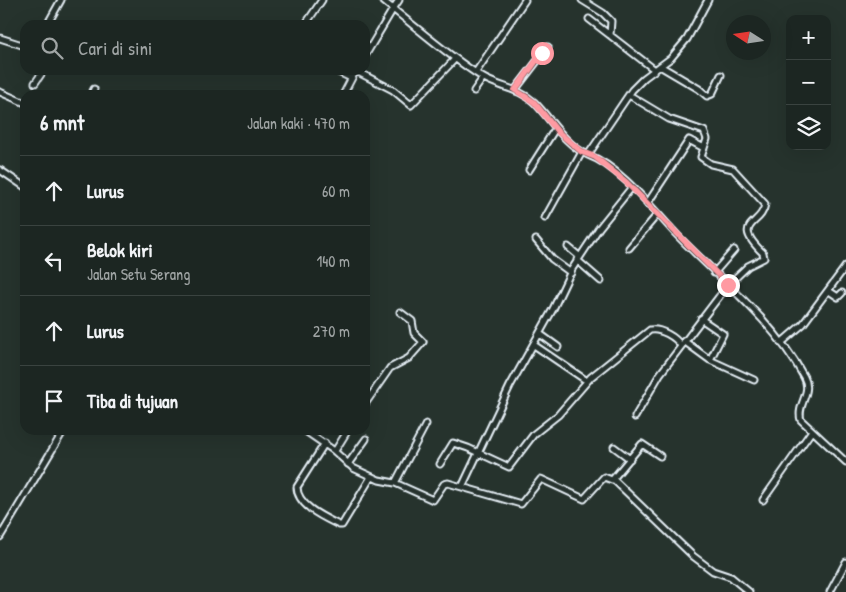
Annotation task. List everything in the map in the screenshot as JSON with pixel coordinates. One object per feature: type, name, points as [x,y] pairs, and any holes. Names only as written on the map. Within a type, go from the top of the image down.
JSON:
[{"type":"street","points":[[49,20],[61,0]]},
{"type":"street","points":[[308,20],[322,0]]},
{"type":"street","points":[[382,0],[483,78],[515,90],[534,102],[555,129],[582,152],[598,160],[632,187],[714,273],[751,308],[781,343],[806,381],[807,393],[800,416],[811,432],[846,462]]},
{"type":"street","points":[[370,48],[399,0]]},
{"type":"street","points":[[476,72],[525,0]]},
{"type":"street","points":[[582,0],[603,13],[611,21],[610,35]]},
{"type":"street","points":[[588,155],[629,95],[655,70],[672,58],[687,39],[708,0]]},
{"type":"street","points":[[589,19],[655,70]]},
{"type":"street","points":[[0,38],[20,44]]},
{"type":"street","points":[[515,90],[548,47]]},
{"type":"street","points":[[356,75],[392,90],[411,105],[455,58]]},
{"type":"street","points":[[660,66],[699,89],[707,96],[712,94],[721,76]]},
{"type":"street","points":[[35,82],[40,75]]},
{"type":"street","points":[[346,90],[353,75]]},
{"type":"street","points":[[474,91],[483,78]]},
{"type":"street","points":[[0,92],[20,101]]},
{"type":"street","points":[[629,95],[669,119],[704,132],[707,139],[700,155],[703,160],[733,169],[765,204],[762,211],[750,224],[749,232],[751,241],[763,253],[764,258],[748,266],[728,285],[660,374],[635,417]]},
{"type":"street","points":[[529,170],[555,129]]},
{"type":"street","points":[[647,204],[689,140],[702,147]]},
{"type":"street","points":[[545,218],[582,152]]},
{"type":"street","points":[[0,170],[20,184]]},
{"type":"street","points":[[462,487],[510,386],[540,334],[579,258],[632,187]]},
{"type":"street","points":[[629,248],[658,215]]},
{"type":"street","points":[[536,240],[552,259],[571,273]]},
{"type":"street","points":[[568,247],[601,281]]},
{"type":"street","points":[[714,273],[734,250]]},
{"type":"street","points":[[781,343],[800,328],[846,266]]},
{"type":"street","points":[[829,291],[838,297],[842,293]]},
{"type":"street","points":[[370,397],[390,368],[409,358],[423,342],[414,333],[412,321],[400,312]]},
{"type":"street","points":[[701,319],[723,334],[710,360]]},
{"type":"street","points":[[440,464],[452,444],[510,466],[534,434],[558,415],[587,381],[650,330],[656,329],[710,360],[754,380]]},
{"type":"street","points":[[540,334],[558,347]]},
{"type":"street","points":[[534,344],[587,381]]},
{"type":"street","points":[[395,483],[426,424]]},
{"type":"street","points":[[763,500],[811,432]]},
{"type":"street","points":[[0,537],[61,435]]},
{"type":"street","points":[[312,435],[335,451],[348,464],[370,476],[395,483],[432,500],[436,499],[446,483],[519,504],[525,501],[540,479],[584,499],[605,477],[613,479],[693,556],[713,571],[731,577],[749,592]]},
{"type":"street","points":[[335,451],[345,435]]},
{"type":"street","points":[[348,464],[366,439]]},
{"type":"street","points":[[325,443],[297,487],[299,496],[313,511],[342,525],[370,476]]},
{"type":"street","points":[[613,479],[642,444],[660,456]]},
{"type":"street","points":[[614,447],[630,459]]},
{"type":"street","points":[[830,592],[846,562]]},
{"type":"route","points":[[542,53],[515,90],[534,102],[558,132],[582,152],[595,157],[626,182],[711,270],[728,285]]}]
